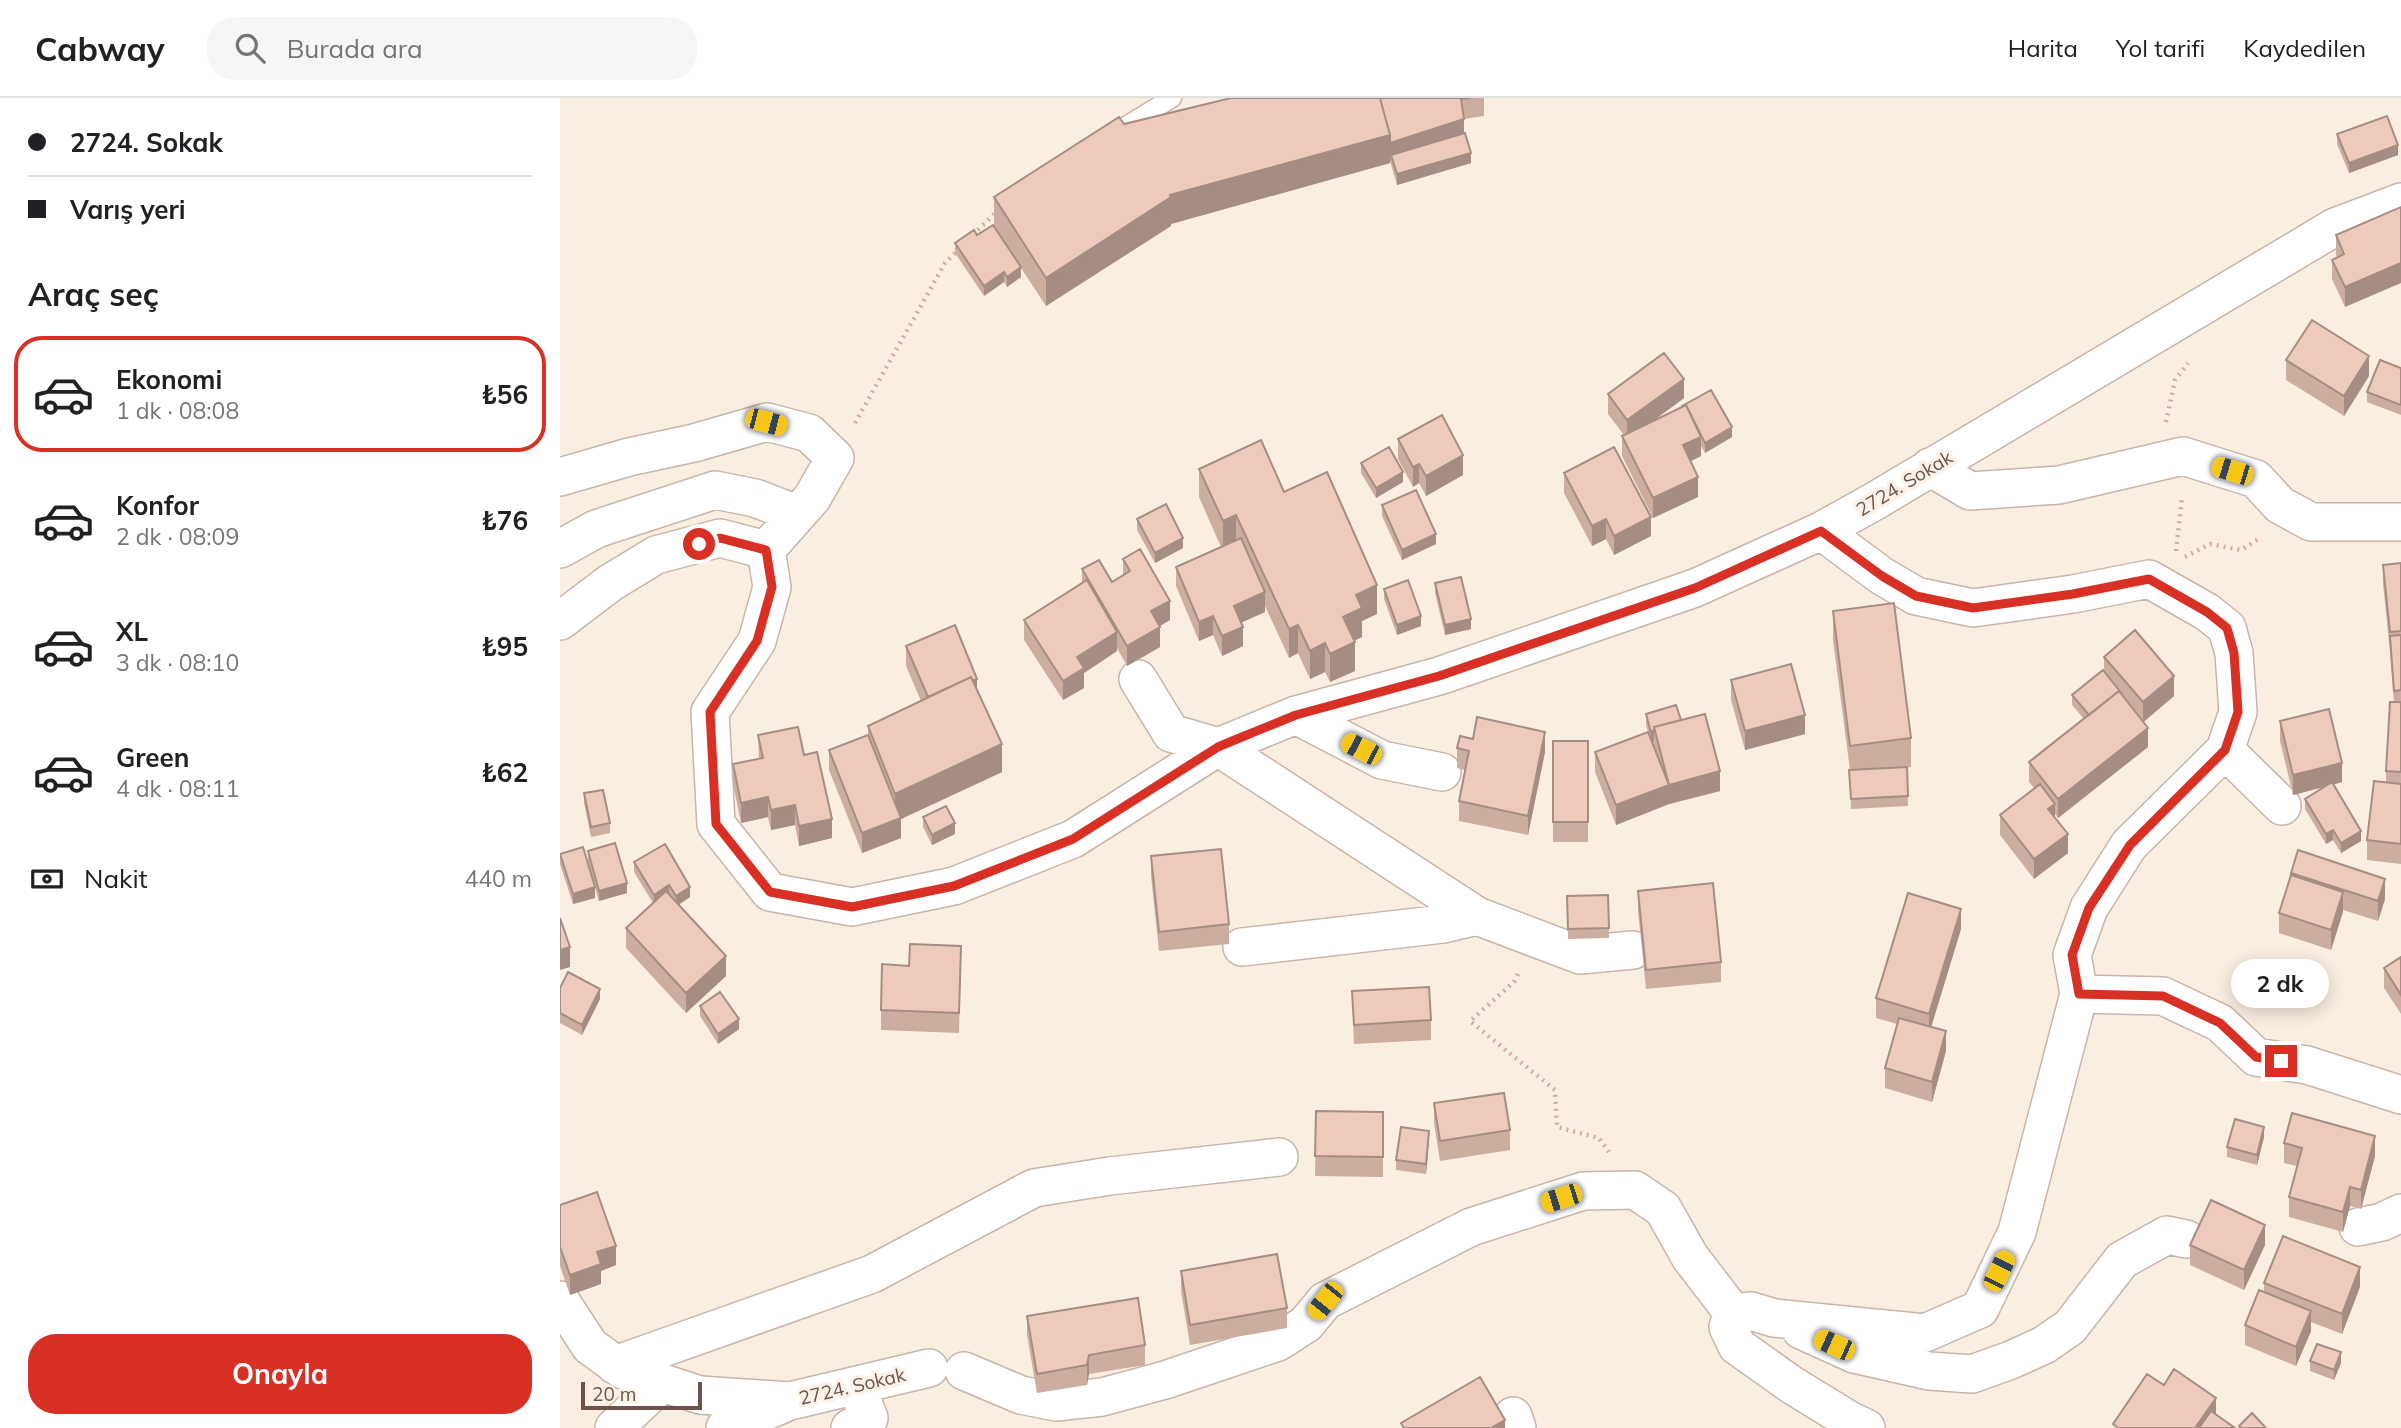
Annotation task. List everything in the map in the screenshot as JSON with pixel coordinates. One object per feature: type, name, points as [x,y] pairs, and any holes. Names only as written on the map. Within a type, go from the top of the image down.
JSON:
[{"type":"street","name":"2724. Sokak","points":[[766,550],[772,587],[757,641],[710,712],[716,824],[770,892],[852,907],[954,886],[1073,839],[1218,747],[1296,715],[1439,676],[1695,588],[1821,531],[2335,227],[2401,202]]},
{"type":"street","points":[[560,477],[766,422],[809,433],[835,457],[812,498],[766,550],[720,538],[656,555],[610,583],[560,621]]},
{"type":"street","points":[[1930,467],[1970,491],[2059,485],[2183,456],[2256,479],[2280,505],[2311,522],[2401,522]]},
{"type":"street","points":[[560,549],[596,528],[715,490],[755,498],[797,514]]},
{"type":"street","points":[[1774,1318],[1925,1333],[1980,1309],[2017,1232],[2079,994],[2072,955],[2089,908],[2130,845],[2225,750],[2238,712],[2234,653],[2227,628],[2207,612],[2149,579],[2073,594],[1973,608],[1916,596],[1882,576],[1821,531]]},
{"type":"street","points":[[1138,679],[1171,733],[1218,747],[1477,916],[1580,955],[1633,950]]},
{"type":"street","points":[[1296,715],[1382,761],[1442,772]]},
{"type":"street","points":[[2225,750],[2282,806]]},
{"type":"street","points":[[1242,947],[1443,924],[1477,916]]},
{"type":"street","points":[[2079,994],[2163,996],[2220,1023],[2256,1057],[2306,1065],[2401,1095]]},
{"type":"street","points":[[615,1365],[872,1274],[1034,1188],[1279,1157]]},
{"type":"street","name":"2724. Sokak","points":[[560,1300],[590,1346],[615,1365],[661,1384],[700,1395],[790,1401],[946,1369],[1021,1395],[1056,1402],[1114,1394],[1278,1342],[1306,1324],[1325,1301],[1471,1227],[1583,1191],[1635,1190]]},
{"type":"street","points":[[1635,1190],[1662,1209],[1690,1257],[1733,1313]]},
{"type":"street","points":[[2358,1227],[2382,1222],[2401,1213]]},
{"type":"street","points":[[1733,1313],[1751,1311],[1774,1318],[1854,1354],[1929,1371],[1972,1374],[2044,1345],[2070,1327],[2122,1260],[2167,1235],[2186,1238]]},
{"type":"street","points":[[1733,1313],[1728,1327],[1737,1346],[1792,1385],[1866,1428]]},
{"type":"street","points":[[614,1428],[661,1384]]},
{"type":"street","points":[[850,1428],[869,1418],[856,1387]]},
{"type":"street","points":[[725,1428],[790,1401]]},
{"type":"lane","points":[[1099,144],[1172,98]]},
{"type":"path","points":[[835,457],[945,263],[1001,207]]},
{"type":"path","points":[[2189,361],[2175,380],[2164,431],[2183,456],[2180,526],[2174,562],[2210,544],[2241,550],[2259,540],[2280,505]]},
{"type":"path","points":[[1537,939],[1514,982],[1469,1021],[1555,1090],[1557,1127],[1599,1138],[1635,1190]]},
{"type":"building","points":[[1231,98],[1380,98],[1390,135],[1170,195],[1171,197],[1046,278],[994,197],[1119,117],[1124,124]]},
{"type":"building","points":[[1380,98],[1471,98],[1461,99],[1464,119],[1390,143]]},
{"type":"building","points":[[2387,116],[2398,145],[2349,163],[2337,134]]},
{"type":"building","points":[[1465,133],[1471,153],[1397,174],[1391,155]]},
{"type":"building","points":[[2401,207],[2401,263],[2345,287],[2332,260],[2344,254],[2336,235]]},
{"type":"building","points":[[993,225],[1021,267],[1007,277],[1004,272],[984,286],[955,243],[974,230],[977,235]]},
{"type":"building","points":[[2312,320],[2369,356],[2344,396],[2286,360]]},
{"type":"building","points":[[1664,353],[1684,379],[1627,420],[1608,394]]},
{"type":"building","points":[[2380,360],[2401,368],[2401,405],[2367,392]]},
{"type":"building","points":[[1711,390],[1732,427],[1705,443],[1684,405]]},
{"type":"building","points":[[1686,405],[1701,437],[1683,445],[1698,477],[1653,498],[1622,436]]},
{"type":"building","points":[[1442,415],[1463,455],[1426,476],[1419,464],[1413,467],[1398,439]]},
{"type":"building","points":[[1261,440],[1284,492],[1327,472],[1377,585],[1356,595],[1362,608],[1343,617],[1355,642],[1330,654],[1325,643],[1310,651],[1298,625],[1289,629],[1236,515],[1223,521],[1199,469]]},
{"type":"building","points":[[1389,447],[1403,472],[1376,488],[1361,463]]},
{"type":"building","points":[[1614,447],[1651,517],[1614,536],[1606,519],[1592,526],[1564,473]]},
{"type":"building","points":[[1416,490],[1436,534],[1402,550],[1382,505]]},
{"type":"building","points":[[1166,504],[1183,538],[1155,553],[1137,519]]},
{"type":"building","points":[[1241,538],[1265,592],[1234,606],[1243,627],[1222,636],[1213,616],[1199,622],[1176,567]]},
{"type":"building","points":[[1140,549],[1170,601],[1151,611],[1160,627],[1127,646],[1082,569],[1099,560],[1112,582],[1130,571],[1123,559]]},
{"type":"building","points":[[2401,563],[2401,631],[2390,632],[2383,565]]},
{"type":"building","points":[[1461,577],[1471,619],[1445,625],[1435,583]]},
{"type":"building","points":[[1087,580],[1117,632],[1077,657],[1084,668],[1063,681],[1024,620]]},
{"type":"building","points":[[1408,580],[1421,616],[1397,625],[1384,589]]},
{"type":"building","points":[[1894,603],[1911,738],[1850,746],[1833,611]]},
{"type":"building","points":[[955,625],[977,679],[973,681],[971,677],[928,697],[906,646]]},
{"type":"building","points":[[2135,630],[2174,676],[2143,702],[2104,657]]},
{"type":"building","points":[[2401,635],[2401,690],[2394,691],[2390,636]]},
{"type":"building","points":[[1791,664],[1805,715],[1745,731],[1731,680]]},
{"type":"building","points":[[2103,670],[2122,694],[2119,691],[2089,715],[2072,695]]},
{"type":"building","points":[[971,677],[1002,744],[895,794],[868,726]]},
{"type":"building","points":[[2119,691],[2148,728],[2058,799],[2029,762]]},
{"type":"building","points":[[2390,702],[2401,702],[2401,772],[2386,771]]},
{"type":"building","points":[[1676,705],[1681,720],[1654,727],[1651,732],[1646,714]]},
{"type":"building","points":[[2329,709],[2342,763],[2293,775],[2280,721]]},
{"type":"building","points":[[1705,714],[1720,771],[1669,785],[1654,727]]},
{"type":"building","points":[[1477,717],[1545,732],[1528,816],[1459,801],[1469,751],[1457,748],[1460,736],[1473,739]]},
{"type":"building","points":[[798,727],[804,755],[817,752],[832,819],[799,826],[795,805],[771,810],[768,797],[741,803],[733,764],[763,758],[758,735]]},
{"type":"building","points":[[1648,732],[1669,785],[1616,805],[1595,752]]},
{"type":"building","points":[[868,735],[901,818],[862,833],[829,750]]},
{"type":"building","points":[[1553,741],[1588,741],[1588,822],[1553,822]]},
{"type":"building","points":[[1907,767],[1908,796],[1851,799],[1849,770]]},
{"type":"building","points":[[2374,781],[2401,784],[2401,844],[2367,840]]},
{"type":"building","points":[[2332,782],[2361,831],[2341,843],[2333,830],[2326,834],[2305,799]]},
{"type":"building","points":[[2040,784],[2055,804],[2048,809],[2068,834],[2034,859],[2000,815]]},
{"type":"building","points":[[603,790],[610,823],[591,827],[584,793]]},
{"type":"building","points":[[946,806],[955,823],[932,835],[923,817]]},
{"type":"building","points":[[615,843],[627,883],[599,891],[588,851]]},
{"type":"building","points":[[665,844],[690,887],[676,896],[669,885],[654,895],[634,862]]},
{"type":"building","points":[[583,847],[595,887],[573,894],[560,854]]},
{"type":"building","points":[[1221,849],[1229,924],[1159,932],[1151,856]]},
{"type":"building","points":[[2298,850],[2385,879],[2378,901],[2291,873]]},
{"type":"building","points":[[2291,875],[2343,892],[2331,930],[2279,913]]},
{"type":"building","points":[[1713,883],[1721,962],[1646,970],[1638,891]]},
{"type":"building","points":[[666,891],[726,956],[686,993],[626,928]]},
{"type":"building","points":[[1908,893],[1961,909],[1929,1014],[1876,998]]},
{"type":"building","points":[[1608,895],[1609,928],[1568,929],[1567,896]]},
{"type":"building","points":[[560,918],[570,947],[560,950]]},
{"type":"building","points":[[910,944],[961,946],[959,1013],[881,1010],[882,964],[909,966]]},
{"type":"building","points":[[2401,957],[2401,995],[2384,968]]},
{"type":"building","points":[[568,972],[600,989],[582,1025],[560,1013],[560,988]]},
{"type":"building","points":[[1429,987],[1431,1020],[1354,1025],[1352,991]]},
{"type":"building","points":[[720,992],[739,1019],[718,1034],[700,1006]]},
{"type":"building","points":[[1899,1018],[1946,1031],[1932,1082],[1885,1068]]},
{"type":"building","points":[[1504,1093],[1510,1130],[1440,1141],[1434,1103]]},
{"type":"building","points":[[1316,1111],[1383,1112],[1383,1157],[1315,1156]]},
{"type":"building","points":[[2292,1113],[2375,1136],[2361,1190],[2350,1187],[2343,1212],[2289,1197],[2302,1148],[2284,1143]]},
{"type":"building","points":[[2235,1119],[2264,1127],[2257,1155],[2227,1147]]},
{"type":"building","points":[[1401,1127],[1429,1131],[1426,1164],[1396,1160]]},
{"type":"building","points":[[597,1192],[616,1246],[597,1252],[601,1264],[570,1275],[560,1247],[560,1205]]},
{"type":"building","points":[[2211,1200],[2265,1225],[2244,1270],[2190,1245]]},
{"type":"building","points":[[2283,1236],[2360,1267],[2342,1314],[2264,1283]]},
{"type":"building","points":[[1277,1254],[1287,1308],[1190,1325],[1181,1271]]},
{"type":"building","points":[[2259,1290],[2311,1311],[2296,1347],[2245,1325]]},
{"type":"building","points":[[1138,1298],[1145,1345],[1089,1355],[1087,1365],[1037,1374],[1027,1316]]},
{"type":"building","points":[[2317,1344],[2341,1352],[2334,1370],[2310,1361]]},
{"type":"building","points":[[2174,1369],[2216,1398],[2195,1428],[2118,1428],[2113,1424],[2147,1374],[2164,1385]]},
{"type":"building","points":[[1480,1377],[1505,1420],[1491,1428],[1404,1428],[1401,1423]]},
{"type":"building","points":[[2211,1411],[2235,1428],[2199,1428]]},
{"type":"building","points":[[2252,1413],[2266,1428],[2239,1426]]},
{"type":"route","points":[[699,544],[720,538],[766,550],[772,587],[757,641],[710,712],[716,824],[770,892],[852,907],[954,886],[1073,839],[1218,747],[1296,715],[1439,676],[1695,588],[1821,531],[1882,576],[1916,596],[1973,608],[2073,594],[2149,579],[2207,612],[2227,628],[2234,653],[2238,712],[2225,750],[2130,845],[2089,908],[2072,955],[2079,994],[2163,996],[2220,1023],[2256,1057],[2281,1061]]}]
